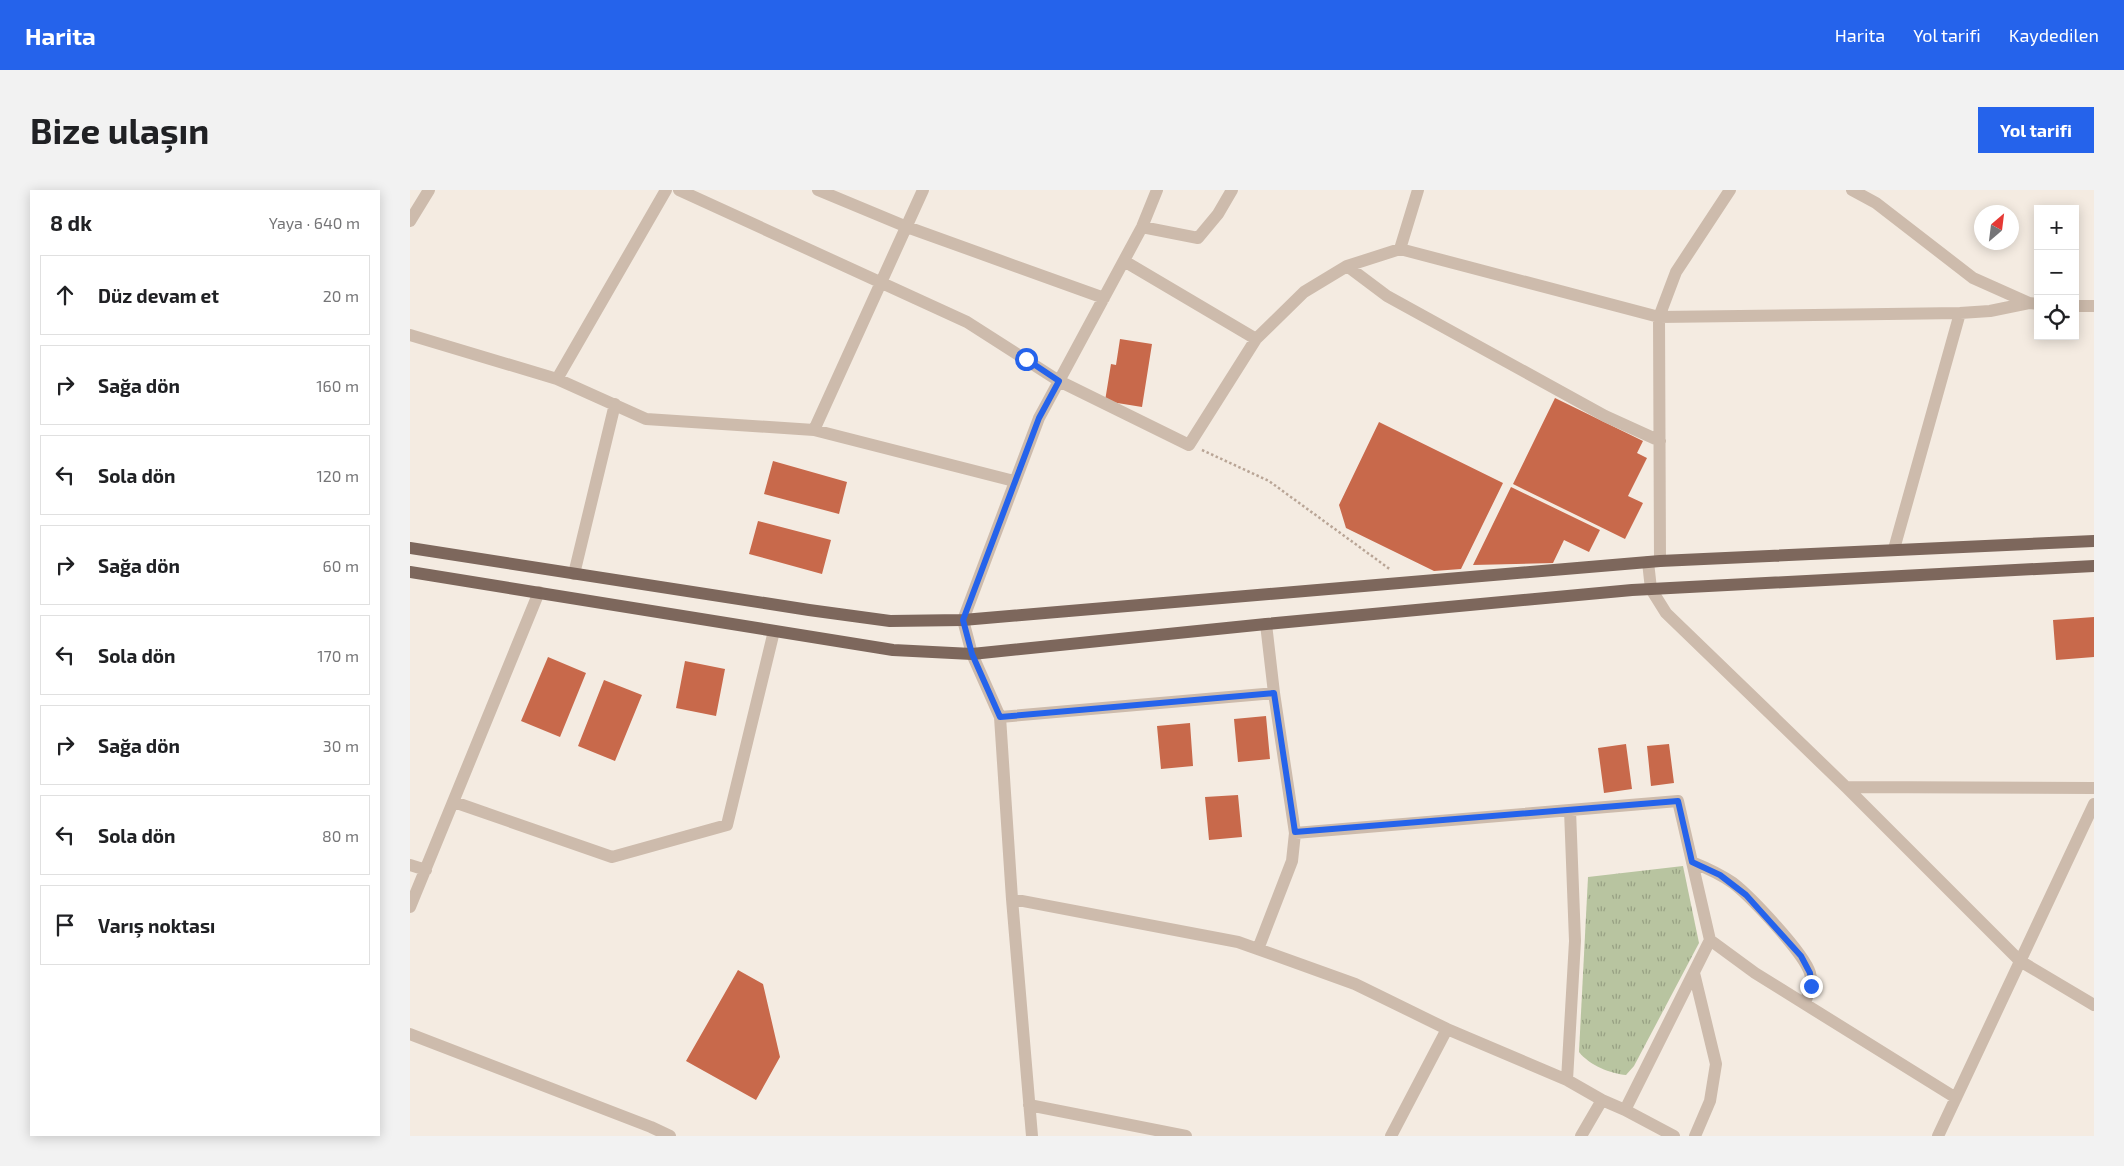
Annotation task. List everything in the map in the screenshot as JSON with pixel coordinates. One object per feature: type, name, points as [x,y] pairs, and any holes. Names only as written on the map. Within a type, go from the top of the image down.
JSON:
[{"type":"main road","points":[[410,548],[890,621],[963,620],[1654,562],[1894,549],[2094,541]]},
{"type":"main road","points":[[410,572],[893,650],[972,654],[1651,588],[2094,566]]},
{"type":"street","points":[[410,221],[429,190]]},
{"type":"street","points":[[557,379],[666,190]]},
{"type":"street","points":[[679,190],[967,322],[1059,381],[1189,445],[1256,339],[1304,292],[1347,266],[1400,249],[1659,317],[1990,311],[2033,303]]},
{"type":"street","points":[[818,190],[908,227],[1104,298]]},
{"type":"street","points":[[814,430],[908,227],[923,190]]},
{"type":"street","points":[[1032,1136],[1012,900],[1000,717],[972,654],[963,620],[1039,418],[1124,261],[1142,226],[1157,190]]},
{"type":"street","points":[[1142,226],[1198,238],[1218,214],[1232,190]]},
{"type":"street","points":[[1400,249],[1418,190]]},
{"type":"street","points":[[1730,190],[1676,272],[1659,317],[1660,441],[1651,588],[1666,612],[1846,786],[2020,961],[2094,1005]]},
{"type":"street","points":[[1852,190],[1876,204],[1973,278],[2033,303]]},
{"type":"street","points":[[1124,261],[1256,339]]},
{"type":"street","points":[[1347,266],[1387,296],[1604,416],[1660,441]]},
{"type":"street","points":[[2079,306],[2094,306]]},
{"type":"street","points":[[1894,549],[1960,312]]},
{"type":"street","points":[[410,335],[557,379],[646,419],[814,430],[1014,481]]},
{"type":"street","points":[[574,574],[615,404]]},
{"type":"street","points":[[410,907],[539,592]]},
{"type":"street","points":[[1258,949],[1292,862],[1295,832],[1274,693],[1266,624]]},
{"type":"street","points":[[454,802],[612,857],[727,825],[774,631]]},
{"type":"street","points":[[1000,717],[1274,693]]},
{"type":"street","points":[[1846,786],[2094,788]]},
{"type":"street","points":[[1295,832],[1678,801],[1710,940],[1625,1110]]},
{"type":"street","points":[[1938,1136],[2094,804]]},
{"type":"street","points":[[1567,1080],[1575,941],[1570,810]]},
{"type":"street","points":[[1692,862],[1734,884],[1801,956],[1810,973],[1811,986],[1805,1003]]},
{"type":"street","points":[[410,865],[426,870]]},
{"type":"street","points":[[1012,900],[1238,942],[1258,949],[1355,984],[1447,1028],[1567,1080],[1674,1136]]},
{"type":"street","points":[[1710,940],[1755,973],[1956,1098]]},
{"type":"street","points":[[1694,972],[1716,1064],[1710,1101],[1695,1136]]},
{"type":"street","points":[[1391,1136],[1447,1028]]},
{"type":"street","points":[[410,1034],[648,1131],[670,1136]]},
{"type":"street","points":[[1581,1136],[1602,1100]]},
{"type":"street","points":[[1029,1106],[1186,1136]]},
{"type":"path","points":[[1189,445],[1269,481],[1410,583]]},
{"type":"green space","points":[[1683,866],[1699,943],[1634,1066],[1626,1075],[1607,1071],[1588,1061],[1579,1052],[1588,877]]},
{"type":"building","points":[[1120,339],[1152,344],[1142,407],[1105,401],[1111,364],[1116,365]]},
{"type":"building","points":[[1555,398],[1643,441],[1637,453],[1647,458],[1628,496],[1643,503],[1625,539],[1513,484]]},
{"type":"building","points":[[1379,422],[1503,483],[1461,569],[1434,571],[1346,528],[1339,505]]},
{"type":"building","points":[[773,461],[847,482],[839,514],[764,494]]},
{"type":"building","points":[[1511,487],[1600,530],[1589,552],[1564,540],[1553,563],[1473,565]]},
{"type":"building","points":[[758,521],[831,540],[822,574],[749,554]]},
{"type":"building","points":[[2094,617],[2094,657],[2056,660],[2053,620]]},
{"type":"building","points":[[548,657],[586,673],[560,737],[521,721]]},
{"type":"building","points":[[685,661],[725,669],[716,716],[676,708]]},
{"type":"building","points":[[604,680],[642,695],[615,761],[578,746]]},
{"type":"building","points":[[1266,716],[1270,759],[1238,762],[1234,719]]},
{"type":"building","points":[[1190,723],[1193,766],[1161,769],[1157,726]]},
{"type":"building","points":[[1626,744],[1632,789],[1604,793],[1598,748]]},
{"type":"building","points":[[1669,744],[1674,783],[1651,786],[1647,746]]},
{"type":"building","points":[[1238,795],[1242,837],[1209,840],[1205,797]]},
{"type":"building","points":[[738,970],[763,984],[780,1057],[756,1100],[686,1061]]},
{"type":"route","points":[[1026,359],[1059,381],[1039,418],[963,620],[972,654],[1000,717],[1274,693],[1295,832],[1678,801],[1692,862],[1720,875],[1746,895],[1801,956],[1810,973],[1811,986]]}]
